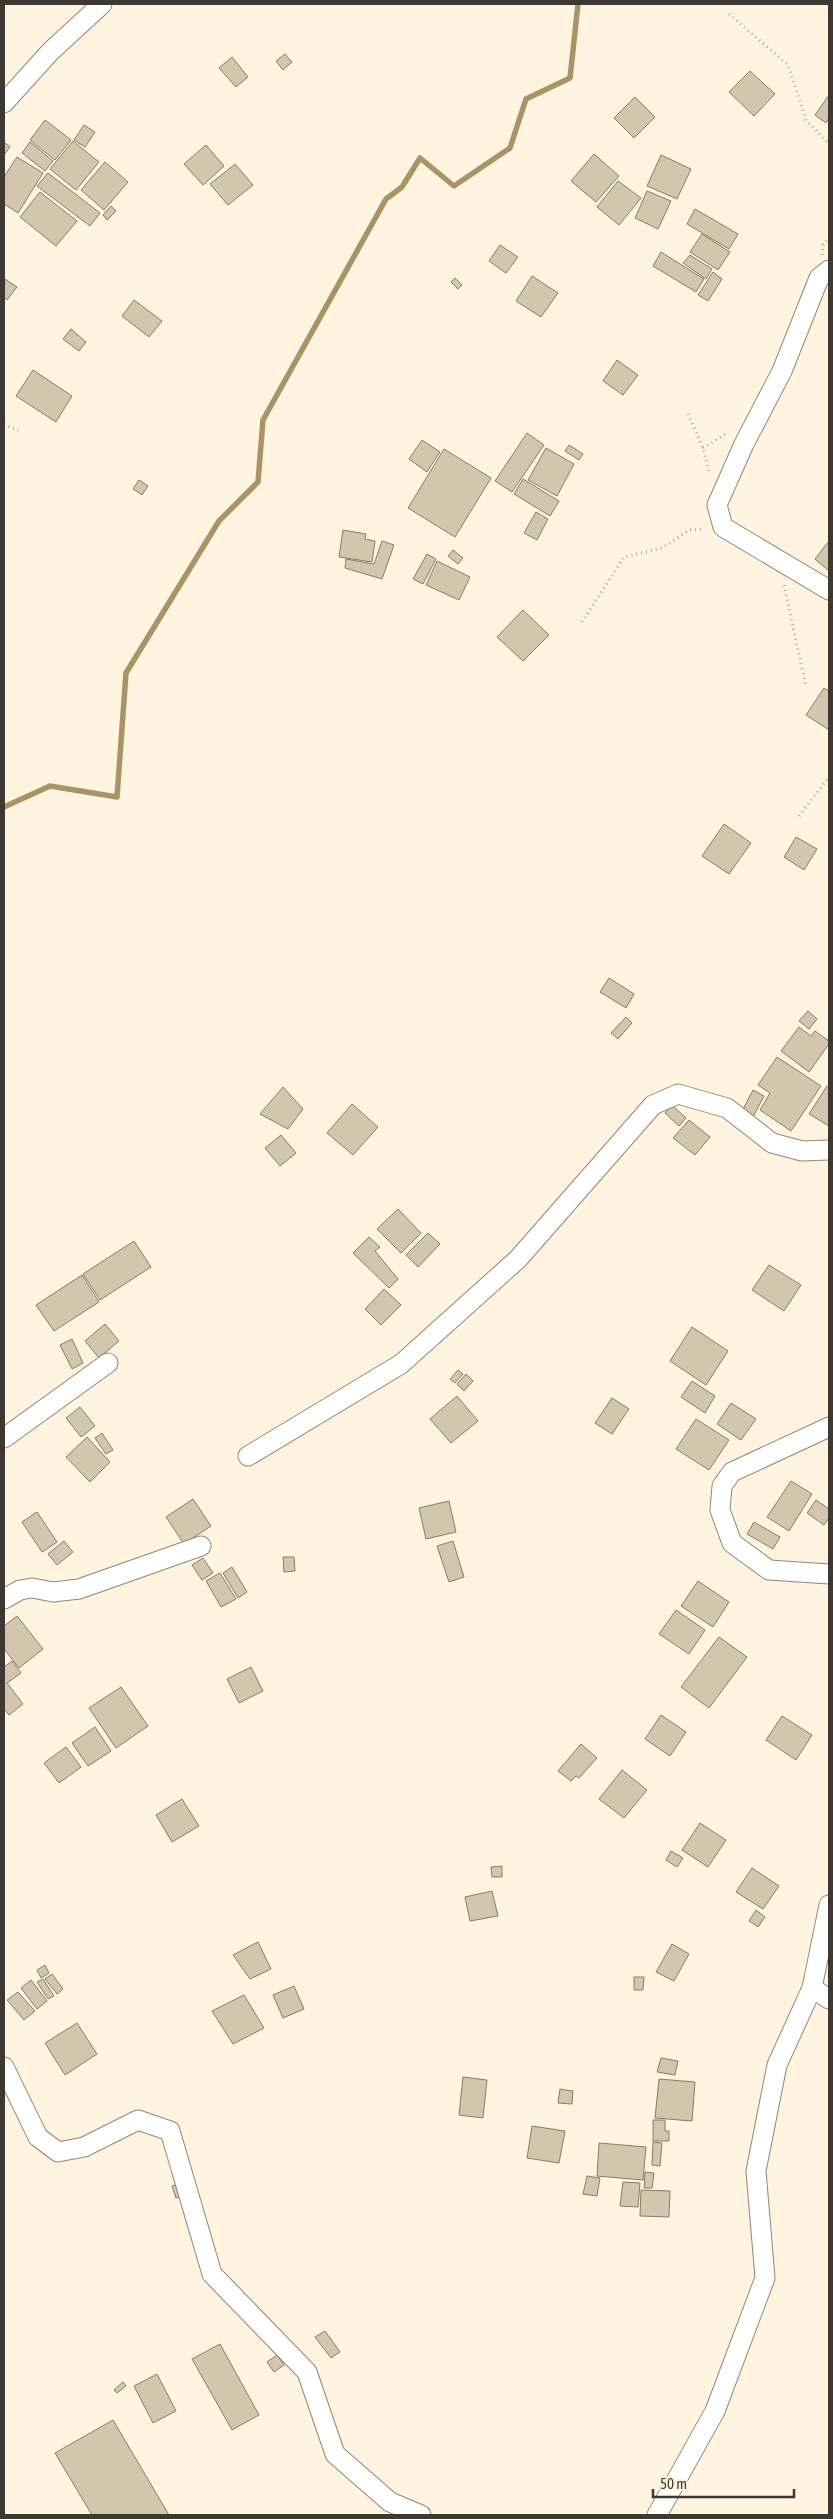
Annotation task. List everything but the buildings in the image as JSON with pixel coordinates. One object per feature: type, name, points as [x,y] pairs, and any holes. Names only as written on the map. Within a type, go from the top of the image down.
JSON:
[{"type":"street","points":[[4,102],[50,52],[102,4]]},
{"type":"street","points":[[829,270],[819,278],[782,371],[744,444],[717,505],[723,527],[829,590]]},
{"type":"street","points":[[248,1456],[401,1364],[518,1259],[653,1105],[664,1099],[678,1094],[727,1108],[772,1142],[802,1150],[829,1150]]},
{"type":"street","points":[[4,1438],[108,1363]]},
{"type":"street","points":[[829,1428],[732,1472],[722,1486],[720,1510],[732,1543],[769,1570],[829,1574]]},
{"type":"street","points":[[4,1599],[20,1590],[32,1588],[53,1592],[79,1589],[201,1546]]},
{"type":"street","points":[[657,2515],[715,2411],[764,2278],[756,2171],[777,2065],[812,1988],[829,1905]]},
{"type":"street","points":[[812,1988],[829,1998]]},
{"type":"street","points":[[4,2066],[38,2137],[58,2152],[84,2147],[138,2120],[170,2131],[212,2274],[307,2372],[335,2454],[390,2502],[421,2515]]},
{"type":"path","points":[[729,14],[788,65],[806,120],[829,144]]},
{"type":"path","points":[[688,414],[703,448],[710,476]]},
{"type":"path","points":[[4,424],[18,431]]},
{"type":"path","points":[[582,622],[624,557],[662,548],[690,530],[723,527]]},
{"type":"path","points":[[779,560],[806,688]]},
{"type":"path","points":[[799,816],[829,777]]},
{"type":"waterway","points":[[4,807],[50,786],[117,797],[126,673],[219,521],[258,482],[263,420],[386,199],[402,187],[420,158],[454,186],[510,148],[526,99],[570,78],[578,4]]}]
